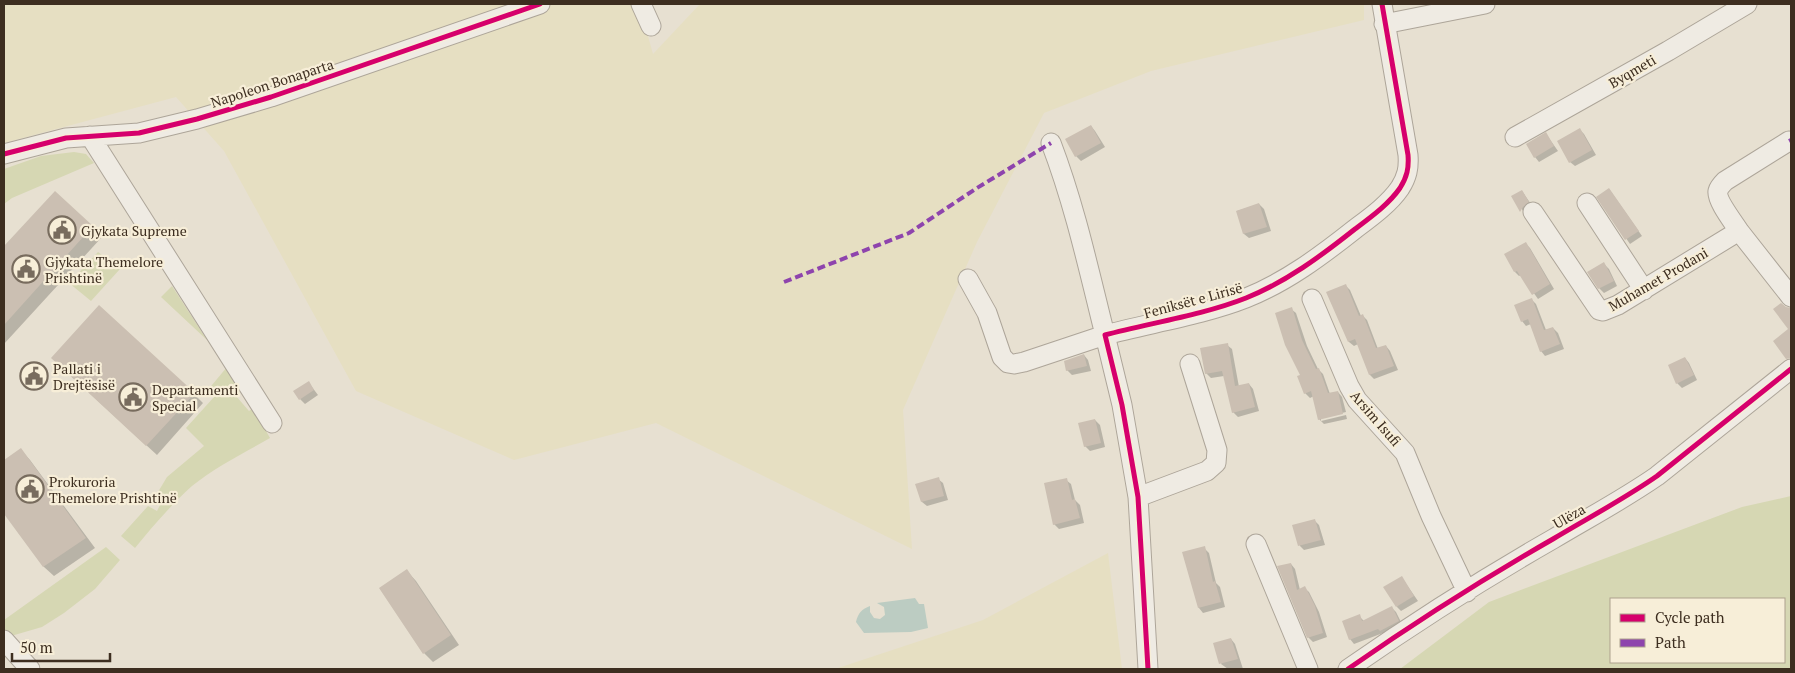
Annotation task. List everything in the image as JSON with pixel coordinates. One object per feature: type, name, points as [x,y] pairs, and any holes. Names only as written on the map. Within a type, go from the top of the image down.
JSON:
[{"type":"street","name":"Napoleon Bonaparta","points":[[4,154],[66,138],[139,133],[222,112],[271,97],[540,4]]},
{"type":"street","points":[[641,4],[651,26]]},
{"type":"street","name":"Feniksët e Lirisë","points":[[968,279],[987,313],[1002,357],[1008,363],[1014,364],[1105,335],[1222,306],[1267,289],[1288,278],[1338,243],[1383,207],[1400,189],[1409,169],[1382,4]]},
{"type":"street","points":[[1384,24],[1485,4]]},
{"type":"street","name":"Byqmeti","points":[[1516,137],[1747,4]]},
{"type":"street","points":[[90,136],[272,423]]},
{"type":"street","points":[[1789,141],[1726,182],[1718,190],[1718,196],[1739,231],[1791,297]]},
{"type":"street","points":[[1051,143],[1065,179],[1073,207],[1122,405],[1138,497],[1148,669]]},
{"type":"street","points":[[1587,203],[1644,290]]},
{"type":"street","name":"Muhamet Prodani","points":[[1533,212],[1599,310],[1603,311],[1644,290],[1739,231]]},
{"type":"street","name":"Arsim Isufi","points":[[1312,299],[1349,386],[1357,400],[1406,453],[1431,516],[1467,592]]},
{"type":"street","points":[[1138,497],[1207,471],[1216,463],[1217,450],[1190,364]]},
{"type":"street","name":"Ulëza","points":[[1348,669],[1554,538],[1634,492],[1657,476],[1791,369]]},
{"type":"street","points":[[1256,544],[1308,669]]},
{"type":"street","points":[[4,640],[30,669]]},
{"type":"shaded area","points":[[4,4],[639,4],[653,54],[700,4],[1364,4],[1364,20],[1151,71],[1044,113],[977,242],[903,410],[912,549],[656,423],[514,460],[356,391],[224,151],[176,97],[4,143]]},
{"type":"shaded area","points":[[1108,553],[1122,669],[835,669],[983,620]]},
{"type":"shaded area","points":[[915,598],[919,604],[924,604],[928,628],[911,632],[864,633],[856,622],[861,612],[870,606],[870,612],[874,618],[880,619],[885,615],[884,607],[877,603]]},
{"type":"green space","points":[[74,152],[86,154],[94,163],[12,198],[4,204],[4,169],[41,156]]},
{"type":"green space","points":[[98,252],[120,269],[91,301],[69,283]]},
{"type":"green space","points":[[172,286],[207,340],[161,297]]},
{"type":"green space","points":[[227,367],[241,390],[236,396],[249,411],[253,408],[270,438],[220,466],[192,486],[162,516],[135,548],[121,536],[148,506],[157,511],[161,503],[155,497],[167,477],[204,446],[186,428],[214,397],[207,391]]},
{"type":"green space","points":[[1791,496],[1791,669],[1400,669],[1489,602],[1742,507]]},
{"type":"green space","points":[[106,547],[120,560],[95,589],[42,627],[11,636],[4,628],[4,620]]},
{"type":"building","points":[[1091,125],[1101,143],[1075,157],[1065,139]]},
{"type":"building","points":[[1580,128],[1592,150],[1569,163],[1557,141]]},
{"type":"building","points":[[1546,132],[1554,146],[1534,158],[1526,144]]},
{"type":"building","points":[[1609,188],[1639,231],[1625,240],[1596,197]]},
{"type":"building","points":[[1522,190],[1529,202],[1520,212],[1511,196]]},
{"type":"building","points":[[55,191],[93,226],[4,325],[4,246]]},
{"type":"building","points":[[1259,203],[1267,227],[1243,234],[1236,211]]},
{"type":"building","points":[[1526,242],[1550,284],[1532,295],[1517,271],[1514,272],[1504,254]]},
{"type":"building","points":[[1604,262],[1614,281],[1598,289],[1587,272]]},
{"type":"building","points":[[1346,284],[1359,316],[1363,314],[1376,348],[1386,345],[1394,366],[1369,375],[1355,339],[1348,342],[1326,292]]},
{"type":"building","points":[[1532,298],[1544,330],[1553,327],[1560,344],[1540,352],[1528,319],[1521,322],[1514,305]]},
{"type":"building","points":[[1781,303],[1791,308],[1791,358],[1786,359],[1773,341],[1788,329],[1773,309]]},
{"type":"building","points":[[99,305],[195,393],[146,446],[51,358]]},
{"type":"building","points":[[1292,307],[1302,340],[1316,369],[1319,368],[1328,393],[1338,391],[1343,414],[1318,420],[1311,391],[1304,394],[1297,376],[1300,375],[1285,345],[1275,313]]},
{"type":"building","points":[[1228,343],[1235,386],[1249,383],[1255,407],[1232,413],[1222,371],[1205,374],[1200,348]]},
{"type":"building","points":[[1084,354],[1087,366],[1066,371],[1064,361]]},
{"type":"building","points":[[1685,357],[1694,375],[1676,384],[1668,365]]},
{"type":"building","points":[[309,381],[314,390],[299,400],[293,391]]},
{"type":"building","points":[[1095,419],[1101,443],[1084,447],[1078,423]]},
{"type":"building","points":[[21,448],[86,538],[43,567],[4,514],[4,460]]},
{"type":"building","points":[[939,477],[944,496],[921,502],[915,484]]},
{"type":"building","points":[[1067,478],[1072,500],[1075,499],[1080,518],[1053,525],[1044,483]]},
{"type":"building","points":[[1315,519],[1321,540],[1298,546],[1292,525]]},
{"type":"building","points":[[1205,546],[1213,582],[1215,581],[1221,602],[1198,608],[1182,552]]},
{"type":"building","points":[[1291,563],[1297,590],[1305,586],[1315,606],[1323,633],[1307,638],[1277,566]]},
{"type":"building","points":[[407,569],[451,635],[423,654],[379,588]]},
{"type":"building","points":[[1402,576],[1414,596],[1396,607],[1383,587]]},
{"type":"building","points":[[1392,606],[1399,621],[1380,631],[1378,629],[1349,640],[1342,621],[1360,614],[1362,621]]},
{"type":"building","points":[[1231,638],[1238,659],[1219,664],[1213,643]]},
{"type":"marked path","points":[[784,282],[909,233],[977,188],[1051,143]]},
{"type":"cycle path","points":[[4,154],[66,138],[139,133],[197,119],[271,97],[540,4]]},
{"type":"cycle path","points":[[1148,669],[1138,497],[1122,405],[1105,335],[1212,309],[1261,292],[1316,258],[1373,215],[1396,194],[1406,176],[1408,155],[1382,4]]},
{"type":"cycle path","points":[[1348,669],[1423,618],[1527,554],[1619,501],[1657,476],[1791,369]]},
{"type":"place","name":"Gjykata Supreme","points":[[62,230]]},
{"type":"place","name":"Gjykata Themelore Prishtinë","points":[[26,269]]},
{"type":"place","name":"Pallati i Drejtësisë","points":[[34,376]]},
{"type":"place","name":"Departamenti Special","points":[[133,397]]},
{"type":"place","name":"Prokuroria Themelore Prishtinë","points":[[30,489]]}]
